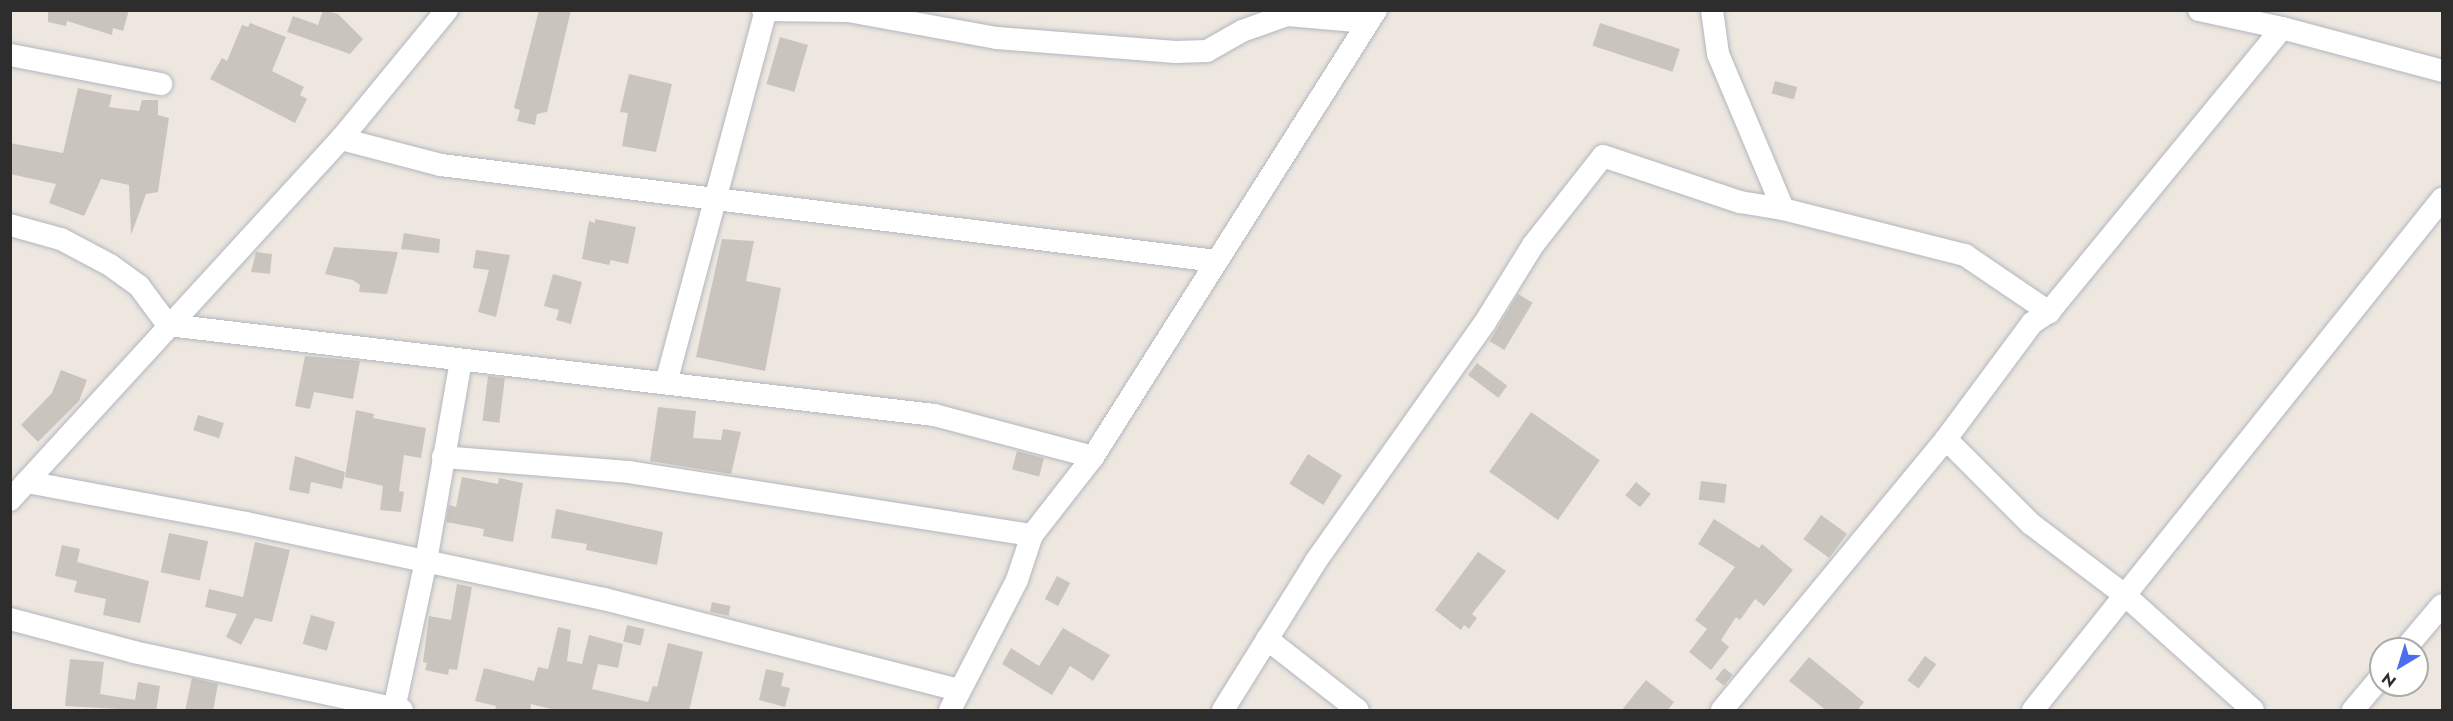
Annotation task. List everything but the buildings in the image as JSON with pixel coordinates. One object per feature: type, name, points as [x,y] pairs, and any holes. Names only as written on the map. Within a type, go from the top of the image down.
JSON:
[{"type":"street","points":[[10,500],[168,325],[341,139],[447,10]]},
{"type":"street","points":[[1712,10],[1718,54],[1783,209]]},
{"type":"street","points":[[2199,10],[2282,28],[2442,71]]},
{"type":"street","points":[[666,383],[765,11],[849,11],[997,38],[1175,52],[1207,51],[1242,31],[1287,15],[1372,16]]},
{"type":"street","points":[[27,482],[426,561],[604,599],[954,700],[1017,580],[1032,535],[1093,457],[1372,16]]},
{"type":"street","points":[[1722,711],[1946,439],[2032,323],[2049,312],[2282,28]]},
{"type":"street","points":[[10,56],[161,84]]},
{"type":"street","points":[[341,139],[441,165],[715,201],[1216,261]]},
{"type":"street","points":[[1223,711],[1316,561],[1484,324],[1533,245],[1603,156],[1740,202],[1783,209],[1965,255],[2049,312]]},
{"type":"street","points":[[2033,711],[2127,597],[2442,198]]},
{"type":"street","points":[[10,225],[61,239],[110,265],[139,286],[168,325],[934,415],[1093,457]]},
{"type":"street","points":[[10,619],[134,652],[398,710],[461,361]]},
{"type":"street","points":[[1946,439],[2031,524],[2127,597],[2253,711]]},
{"type":"street","points":[[443,457],[629,472],[1032,535]]},
{"type":"street","points":[[2415,637],[2442,605]]},
{"type":"street","points":[[1267,639],[1358,711]]},
{"type":"street","points":[[2353,711],[2369,692]]}]
